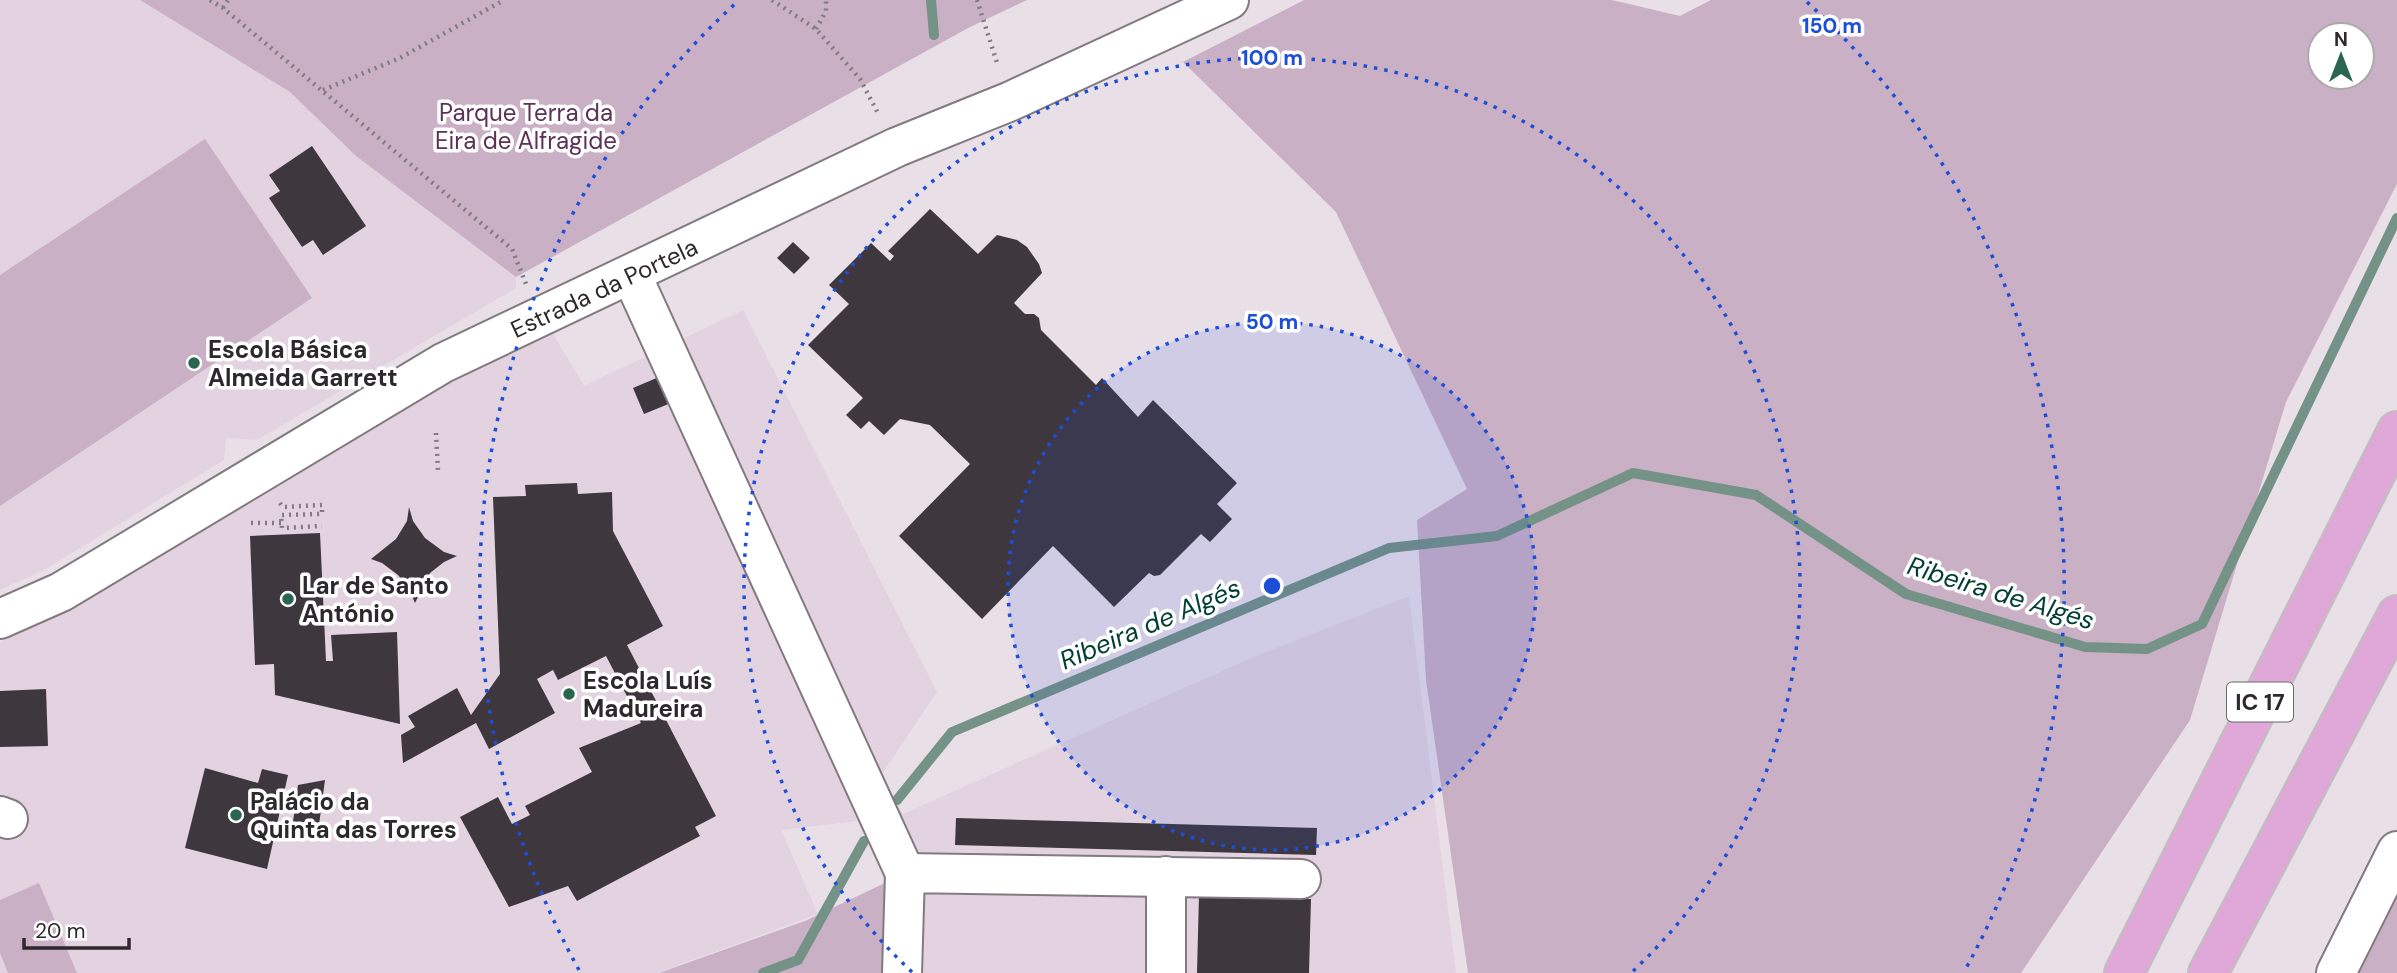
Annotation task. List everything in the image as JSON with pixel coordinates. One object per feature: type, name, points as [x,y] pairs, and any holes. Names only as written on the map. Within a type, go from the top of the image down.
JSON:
[{"type":"highway","name":"IC 17","points":[[2124,973],[2397,431]]},
{"type":"highway","points":[[2208,973],[2397,615]]},
{"type":"street","name":"Estrada da Portela","points":[[0,619],[61,592],[443,363],[632,276],[897,147],[1011,102],[1229,0]]},
{"type":"street","points":[[632,276],[905,873],[902,973],[926,973]]},
{"type":"street","points":[[2336,973],[2397,851]]},
{"type":"street","points":[[905,873],[1301,879]]},
{"type":"street","points":[[1166,876],[1166,973]]},
{"type":"path","points":[[209,0],[223,8],[323,90],[512,249],[530,294]]},
{"type":"path","points":[[223,8],[228,0]]},
{"type":"path","points":[[323,90],[400,58],[504,0]]},
{"type":"path","points":[[772,0],[816,29],[860,79],[897,147]]},
{"type":"path","points":[[816,29],[826,11],[826,0]]},
{"type":"path","points":[[977,0],[1011,102]]},
{"type":"path","points":[[436,433],[438,471]]},
{"type":"path","points":[[288,507],[322,505],[322,513],[281,515],[282,528],[322,526]]},
{"type":"path","points":[[256,523],[282,523]]},
{"type":"shaded area","name":"Escola Básica Almeida Garrett","points":[[0,0],[140,0],[290,92],[356,156],[516,277],[516,288],[257,440],[226,438],[224,460],[44,570],[0,590]]},
{"type":"shaded area","points":[[743,310],[937,692],[882,774],[903,814],[1251,658],[1409,596],[1456,973],[887,973],[887,882],[857,821],[781,830],[818,914],[657,973],[0,973],[0,643],[547,324],[584,386]]},
{"type":"green space","name":"Parque Terra da Eira de Alfragide","points":[[140,0],[1027,0],[970,27],[516,277],[356,156],[290,92]]},
{"type":"green space","points":[[1304,0],[1612,0],[1680,16],[1711,0],[2397,0],[2397,184],[2286,402],[2190,720],[2021,973],[1468,973],[1426,680],[1417,520],[1467,489],[1336,212],[1183,62]]},
{"type":"green space","points":[[205,139],[312,298],[0,506],[0,275]]},
{"type":"green space","points":[[2397,874],[2397,973],[2348,973]]},
{"type":"green space","points":[[887,882],[887,973],[659,973],[805,921]]},
{"type":"green space","points":[[39,883],[77,973],[8,973],[0,953],[0,900]]},
{"type":"building","points":[[312,146],[366,226],[323,255],[313,240],[302,247],[269,198],[280,191],[269,175]]},
{"type":"building","points":[[930,209],[978,254],[997,235],[1017,240],[1027,247],[1042,273],[1014,303],[1025,314],[1034,314],[1039,318],[1041,330],[1096,385],[1102,378],[1138,417],[1153,400],[1237,483],[1217,504],[1232,519],[1210,542],[1201,534],[1160,575],[1149,573],[1114,607],[1053,546],[982,619],[899,536],[970,464],[930,425],[900,419],[884,435],[869,421],[861,429],[846,415],[863,398],[808,345],[849,304],[829,285],[871,243],[890,261],[894,256],[888,251]]},
{"type":"building","points":[[793,242],[810,258],[794,274],[777,258]]},
{"type":"building","points":[[659,377],[671,403],[644,414],[633,388]]},
{"type":"building","name":"Escola Luís Madureira","points":[[577,483],[578,494],[612,492],[613,531],[663,626],[627,645],[716,816],[695,827],[700,836],[577,901],[568,886],[509,907],[460,817],[498,797],[512,824],[530,815],[525,806],[592,772],[579,748],[641,723],[606,656],[558,680],[553,670],[537,679],[555,713],[489,749],[476,723],[403,763],[401,735],[415,727],[408,716],[457,688],[471,715],[500,674],[493,497],[526,496],[525,485]]},
{"type":"building","points":[[409,507],[413,521],[425,538],[444,552],[457,556],[430,573],[415,603],[409,589],[398,575],[382,563],[371,559],[396,539],[407,521]]},
{"type":"building","points":[[320,533],[326,661],[333,661],[331,635],[397,632],[400,724],[275,695],[274,664],[255,665],[250,536]]},
{"type":"building","points":[[46,689],[48,746],[0,747],[0,691]]},
{"type":"building","name":"Palácio da Quinta das Torres","points":[[205,768],[258,783],[262,769],[288,775],[267,869],[185,848]]},
{"type":"building","points":[[325,780],[319,825],[293,822],[298,785]]},
{"type":"building","points":[[956,818],[1317,828],[1316,855],[955,845]]},
{"type":"building","points":[[1199,895],[1311,899],[1309,973],[1197,973]]},
{"type":"waterway","points":[[931,0],[934,35]]},
{"type":"waterway","name":"Ribeira de Algés","points":[[897,800],[952,732],[1389,548],[1497,536],[1633,473],[1756,495],[1906,594],[2085,647],[2147,649],[2202,624],[2397,218]]},
{"type":"waterway","name":"Ribeira de Algés","points":[[763,973],[798,960],[864,841]]},
{"type":"place","name":"Escola Básica Almeida Garrett","points":[[194,363]]},
{"type":"place","name":"Lar de Santo António","points":[[288,599]]},
{"type":"place","name":"Escola Luís Madureira","points":[[569,694]]},
{"type":"place","name":"Palácio da Quinta das Torres","points":[[236,815]]}]
